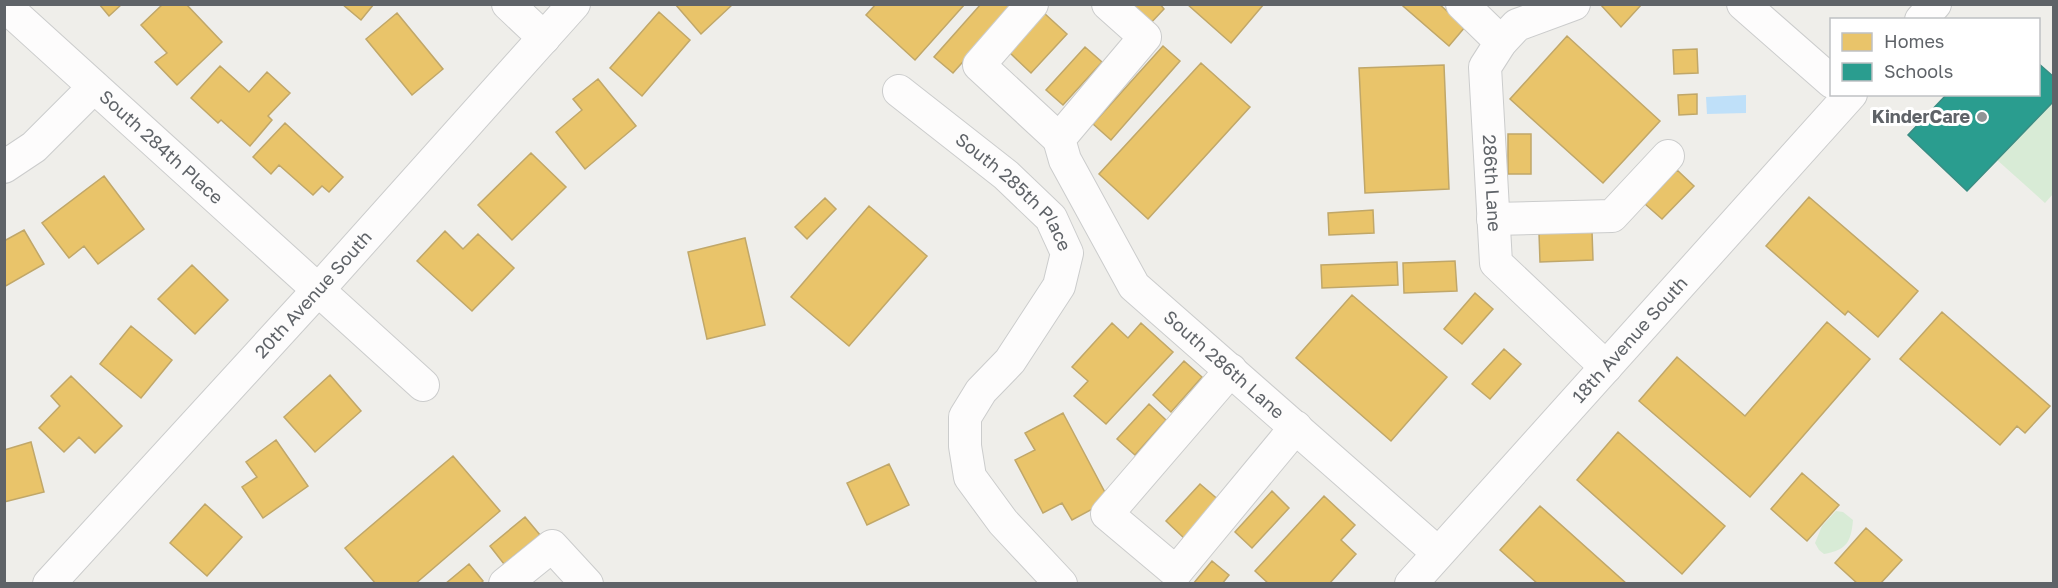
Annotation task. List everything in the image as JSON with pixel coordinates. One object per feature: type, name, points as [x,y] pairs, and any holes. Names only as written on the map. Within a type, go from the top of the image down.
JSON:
[{"type":"street","points":[[508,4],[544,38]]},
{"type":"street","name":"20th Avenue South","points":[[49,584],[319,289],[574,4]]},
{"type":"street","name":"South 286th Lane","points":[[1032,4],[979,65],[1059,139],[1065,160],[1134,286],[1438,553]]},
{"type":"street","points":[[1059,139],[1144,37],[1108,4]]},
{"type":"street","points":[[1462,4],[1501,42]]},
{"type":"street","name":"286th Lane","points":[[1574,4],[1517,25],[1501,42],[1485,67],[1496,263],[1606,367]]},
{"type":"street","points":[[1923,18],[1935,4]]},
{"type":"street","name":"South 284th Place","points":[[4,5],[423,385]]},
{"type":"street","points":[[1759,10],[1830,78]]},
{"type":"street","points":[[4,167],[34,147],[94,87]]},
{"type":"street","name":"South 285th Place","points":[[899,91],[1006,175],[1051,218],[1067,252],[1059,286],[1010,361],[981,391],[965,417],[965,446],[970,477],[1003,522],[1061,584]]},
{"type":"street","name":"18th Avenue South","points":[[1411,584],[1606,367],[1841,96]]},
{"type":"street","points":[[1493,219],[1612,216],[1668,156]]},
{"type":"street","points":[[1231,370],[1107,514],[1176,572],[1296,427]]},
{"type":"street","points":[[504,584],[552,546],[587,584]]},
{"type":"green space","points":[[2053,95],[2053,194],[2045,203],[1996,159]]},
{"type":"green space","points":[[1836,511],[1843,512],[1853,520],[1851,534],[1843,547],[1824,554],[1815,543],[1822,526]]},
{"type":"water","points":[[1746,95],[1746,113],[1707,114],[1706,97]]},
{"type":"building: Homes","points":[[99,4],[122,4],[109,16]]},
{"type":"building: Homes","points":[[163,4],[186,4],[222,42],[177,85],[155,62],[167,53],[141,25]]},
{"type":"building: Homes","points":[[342,4],[374,4],[361,20]]},
{"type":"building: Homes","points":[[675,4],[733,4],[701,34]]},
{"type":"building: Homes","points":[[876,4],[965,4],[915,60],[866,15]]},
{"type":"building: Homes","points":[[981,4],[1014,4],[953,73],[934,57]]},
{"type":"building: Homes","points":[[1124,4],[1160,4],[1164,9],[1148,26]]},
{"type":"building: Homes","points":[[1187,4],[1264,4],[1231,43]]},
{"type":"building: Homes","points":[[1404,4],[1439,4],[1465,27],[1449,46],[1403,6]]},
{"type":"building: Homes","points":[[1600,4],[1642,4],[1621,27]]},
{"type":"building: Homes","points":[[659,12],[690,40],[642,96],[610,68]]},
{"type":"building: Homes","points":[[397,13],[443,69],[412,95],[366,39]]},
{"type":"building: Homes","points":[[1044,13],[1067,34],[1031,73],[1009,52]]},
{"type":"building: Homes","points":[[1567,36],[1660,121],[1603,183],[1510,99]]},
{"type":"building: Homes","points":[[1163,46],[1180,61],[1111,140],[1093,124]]},
{"type":"building: Homes","points":[[1085,47],[1102,62],[1063,105],[1046,90]]},
{"type":"building: Homes","points":[[1697,49],[1698,73],[1674,74],[1673,50]]},
{"type":"building: Homes","points":[[1201,63],[1250,107],[1148,219],[1099,174]]},
{"type":"building: Homes","points":[[1444,65],[1449,189],[1365,193],[1359,68]]},
{"type":"building: Homes","points":[[220,66],[249,92],[267,72],[290,93],[268,116],[272,120],[250,146],[221,120],[218,123],[191,98]]},
{"type":"building: Homes","points":[[598,79],[636,126],[585,169],[556,132],[582,110],[573,99]]},
{"type":"building: Homes","points":[[1697,94],[1697,114],[1679,115],[1678,95]]},
{"type":"building: Homes","points":[[285,123],[343,177],[329,192],[322,186],[313,195],[279,165],[271,174],[253,157]]},
{"type":"building: Homes","points":[[1508,134],[1531,134],[1531,174],[1508,174]]},
{"type":"building: Homes","points":[[531,153],[566,187],[512,240],[478,205]]},
{"type":"building: Homes","points":[[1677,170],[1694,186],[1662,219],[1645,204]]},
{"type":"building: Homes","points":[[104,176],[144,229],[98,264],[84,246],[69,258],[42,223]]},
{"type":"building: Homes","points":[[1809,197],[1918,291],[1878,337],[1848,311],[1845,315],[1766,246]]},
{"type":"building: Homes","points":[[825,198],[836,209],[807,239],[795,227]]},
{"type":"building: Homes","points":[[869,206],[927,256],[849,346],[791,297]]},
{"type":"building: Homes","points":[[1373,210],[1374,233],[1329,235],[1328,213]]},
{"type":"building: Homes","points":[[24,230],[44,264],[4,287],[4,241]]},
{"type":"building: Homes","points":[[445,231],[463,249],[478,234],[514,268],[472,311],[417,261]]},
{"type":"building: Homes","points":[[1592,231],[1593,260],[1540,262],[1539,233]]},
{"type":"building: Homes","points":[[745,238],[765,325],[707,339],[688,252]]},
{"type":"building: Homes","points":[[1455,261],[1457,291],[1404,293],[1403,263]]},
{"type":"building: Homes","points":[[1397,262],[1398,285],[1322,288],[1321,265]]},
{"type":"building: Homes","points":[[192,265],[228,300],[195,334],[158,299]]},
{"type":"building: Homes","points":[[1475,293],[1493,309],[1462,344],[1444,329]]},
{"type":"building: Homes","points":[[1352,295],[1447,377],[1391,441],[1296,358]]},
{"type":"building: Homes","points":[[1942,312],[2050,406],[2025,433],[2017,426],[2000,445],[1900,359]]},
{"type":"building: Homes","points":[[1827,322],[1870,359],[1750,497],[1639,401],[1677,357],[1745,416]]},
{"type":"building: Homes","points":[[1112,323],[1128,338],[1141,323],[1173,352],[1106,424],[1074,396],[1088,381],[1072,367]]},
{"type":"building: Homes","points":[[131,326],[172,360],[141,398],[100,364]]},
{"type":"building: Homes","points":[[1504,349],[1521,364],[1490,399],[1472,384]]},
{"type":"building: Homes","points":[[1184,361],[1202,377],[1171,412],[1153,395]]},
{"type":"building: Homes","points":[[330,375],[361,411],[315,452],[284,417]]},
{"type":"building: Homes","points":[[71,376],[122,426],[95,453],[79,437],[64,452],[39,428],[60,406],[51,396]]},
{"type":"building: Homes","points":[[1149,404],[1166,420],[1135,455],[1117,439]]},
{"type":"building: Homes","points":[[1063,413],[1109,500],[1072,520],[1062,503],[1043,513],[1015,460],[1035,450],[1025,433]]},
{"type":"building: Homes","points":[[1618,432],[1725,526],[1682,574],[1577,480]]},
{"type":"building: Homes","points":[[276,440],[308,486],[263,518],[242,487],[257,477],[246,462]]},
{"type":"building: Homes","points":[[31,442],[44,492],[4,502],[4,450]]},
{"type":"building: Homes","points":[[453,456],[500,511],[415,584],[376,584],[345,548]]},
{"type":"building: Homes","points":[[889,464],[909,505],[867,525],[847,483]]},
{"type":"building: Homes","points":[[1802,473],[1839,505],[1807,541],[1771,509]]},
{"type":"building: Homes","points":[[1200,484],[1221,502],[1186,540],[1166,521]]},
{"type":"building: Homes","points":[[1272,491],[1289,508],[1252,548],[1235,532]]},
{"type":"building: Homes","points":[[1324,496],[1355,525],[1341,540],[1356,554],[1329,584],[1269,584],[1255,571]]},
{"type":"building: Homes","points":[[205,504],[242,537],[207,576],[170,543]]},
{"type":"building: Homes","points":[[1540,506],[1627,584],[1538,584],[1500,550]]},
{"type":"building: Homes","points":[[525,517],[540,535],[504,564],[490,546]]},
{"type":"building: Homes","points":[[1866,528],[1902,560],[1880,584],[1858,584],[1835,563]]},
{"type":"building: Homes","points":[[1212,561],[1229,575],[1222,584],[1193,584]]},
{"type":"building: Homes","points":[[469,564],[483,581],[480,584],[445,584]]},
{"type":"building: Schools","name":"KinderCare","points":[[2040,65],[2054,77],[2054,101],[1967,191],[1908,135],[1945,96],[2040,96]]},
{"type":"place","name":"KinderCare","points":[[1982,117]]}]
